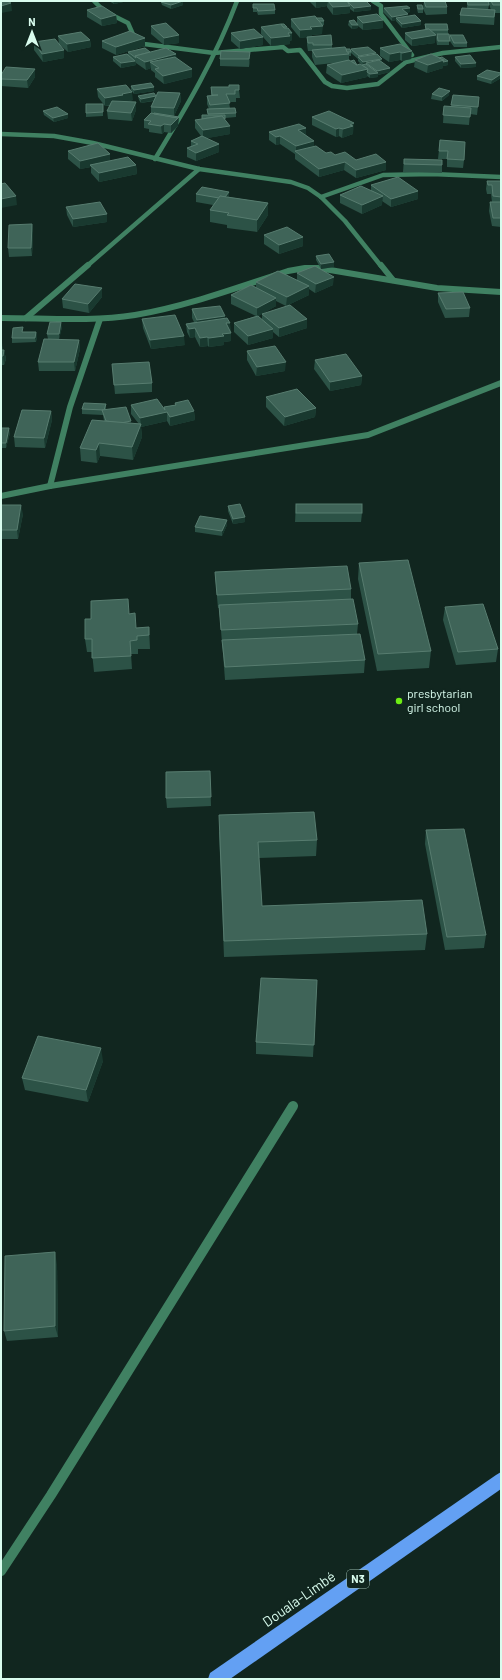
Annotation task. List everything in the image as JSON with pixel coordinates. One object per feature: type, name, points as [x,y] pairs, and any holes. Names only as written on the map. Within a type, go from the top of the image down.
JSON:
[{"type":"highway","name":"Douala-Limbé","points":[[216,1679],[501,1480]]},
{"type":"street","points":[[94,1],[104,11],[128,22],[135,39],[144,44],[214,53],[283,47],[288,51],[300,50],[325,82],[340,88],[378,84],[406,62],[416,61],[443,52],[501,47]]},
{"type":"street","points":[[156,159],[180,120],[214,53],[237,1]]},
{"type":"street","points":[[373,1],[381,6],[381,14],[416,61]]},
{"type":"street","points":[[1,134],[54,136],[93,143],[199,169],[290,182],[308,188],[321,197],[344,221],[394,280]]},
{"type":"street","points":[[26,318],[199,169]]},
{"type":"street","points":[[321,197],[383,174],[432,174],[501,177]]},
{"type":"street","points":[[1,318],[100,319],[135,315],[186,304],[288,271],[305,268],[318,268],[437,288],[501,292]]},
{"type":"street","points":[[50,486],[70,407],[100,319]]},
{"type":"street","points":[[1,496],[50,486],[368,435],[501,383]]},
{"type":"street","points":[[1,1571],[51,1495],[293,1106]]},
{"type":"building","points":[[1,1],[7,1],[11,3],[1,6]]},
{"type":"building","points":[[183,1],[171,5],[161,2]]},
{"type":"building","points":[[328,1],[347,1],[350,6],[333,7]]},
{"type":"building","points":[[366,1],[371,6],[354,8],[348,2]]},
{"type":"building","points":[[424,1],[445,1],[447,7],[426,7]]},
{"type":"building","points":[[467,1],[488,1],[489,5],[468,5]]},
{"type":"building","points":[[491,1],[501,1],[501,5],[493,5]]},
{"type":"building","points":[[253,4],[274,4],[275,10],[258,11],[257,8],[253,8]]},
{"type":"building","points":[[417,5],[422,5],[423,9],[418,9]]},
{"type":"building","points":[[102,6],[116,15],[101,19],[87,10]]},
{"type":"building","points":[[407,6],[410,8],[402,9],[408,14],[392,17],[384,8]]},
{"type":"building","points":[[462,8],[495,10],[494,17],[460,15]]},
{"type":"building","points":[[377,14],[383,20],[363,23],[357,17]]},
{"type":"building","points":[[415,15],[421,21],[402,24],[396,18]]},
{"type":"building","points":[[315,16],[323,26],[310,27],[312,29],[300,30],[291,19]]},
{"type":"building","points":[[316,18],[322,18],[324,21],[319,21]]},
{"type":"building","points":[[354,20],[358,25],[352,25],[349,21]]},
{"type":"building","points":[[166,23],[179,35],[164,38],[151,26]]},
{"type":"building","points":[[281,24],[284,28],[288,28],[292,33],[288,33],[290,36],[271,38],[261,27]]},
{"type":"building","points":[[281,24],[284,24],[287,27],[283,27]]},
{"type":"building","points":[[425,24],[447,24],[448,30],[426,29]]},
{"type":"building","points":[[254,29],[263,37],[240,41],[231,33]]},
{"type":"building","points":[[429,29],[436,35],[412,39],[405,33]]},
{"type":"building","points":[[130,31],[145,38],[116,47],[102,41]]},
{"type":"building","points":[[81,32],[90,40],[67,44],[58,36]]},
{"type":"building","points":[[437,34],[449,34],[450,41],[438,41]]},
{"type":"building","points":[[331,35],[332,45],[313,45],[313,43],[308,43],[307,37]]},
{"type":"building","points":[[450,35],[463,35],[467,43],[454,43]]},
{"type":"building","points":[[55,39],[64,50],[42,54],[34,42]]},
{"type":"building","points":[[400,44],[412,51],[390,54],[380,48]]},
{"type":"building","points":[[345,47],[349,54],[316,57],[312,50]]},
{"type":"building","points":[[368,47],[376,53],[359,56],[351,49]]},
{"type":"building","points":[[145,48],[150,52],[135,56],[136,58],[128,52]]},
{"type":"building","points":[[166,48],[176,54],[145,62],[135,56]]},
{"type":"building","points":[[346,49],[350,49],[351,52],[347,52]]},
{"type":"building","points":[[221,51],[250,52],[249,59],[220,59]]},
{"type":"building","points":[[127,54],[135,61],[121,63],[113,57]]},
{"type":"building","points":[[377,54],[382,59],[363,62],[358,57]]},
{"type":"building","points":[[431,54],[444,60],[428,65],[415,60]]},
{"type":"building","points":[[470,55],[476,63],[461,64],[455,57]]},
{"type":"building","points":[[175,57],[192,69],[163,76],[155,69],[159,68],[150,62]]},
{"type":"building","points":[[442,57],[448,61],[443,62],[444,60],[439,58]]},
{"type":"building","points":[[349,60],[368,69],[342,75],[327,65]]},
{"type":"building","points":[[379,60],[390,68],[377,71],[366,63]]},
{"type":"building","points":[[366,64],[378,73],[370,74],[367,72],[368,69],[362,65]]},
{"type":"building","points":[[6,67],[35,69],[27,80],[1,79],[1,75]]},
{"type":"building","points":[[487,70],[501,74],[492,80],[477,76]]},
{"type":"building","points":[[151,83],[154,87],[134,90],[131,86]]},
{"type":"building","points":[[126,85],[132,92],[105,98],[97,89]]},
{"type":"building","points":[[229,85],[239,85],[239,90],[235,90],[235,94],[226,94],[230,103],[210,105],[207,96],[218,95],[212,95],[211,87],[229,87]]},
{"type":"building","points":[[439,88],[450,91],[442,97],[432,94]]},
{"type":"building","points":[[158,92],[180,93],[174,108],[151,107]]},
{"type":"building","points":[[154,93],[156,96],[141,99],[138,96]]},
{"type":"building","points":[[453,95],[479,97],[478,107],[451,105]]},
{"type":"building","points":[[112,101],[136,102],[131,113],[107,111]]},
{"type":"building","points":[[86,104],[103,104],[103,112],[86,113]]},
{"type":"building","points":[[444,106],[471,108],[470,117],[443,115]]},
{"type":"building","points":[[57,107],[68,114],[53,118],[43,111]]},
{"type":"building","points":[[235,108],[236,113],[208,114],[207,109]]},
{"type":"building","points":[[329,111],[354,123],[350,125],[353,126],[343,129],[336,129],[312,117]]},
{"type":"building","points":[[151,113],[178,118],[171,125],[164,124],[161,126],[148,124],[151,121],[144,120]]},
{"type":"building","points":[[154,113],[179,117],[178,118]]},
{"type":"building","points":[[202,115],[225,115],[225,119],[222,116],[202,119]]},
{"type":"building","points":[[222,116],[230,126],[203,130],[195,120]]},
{"type":"building","points":[[299,124],[306,128],[298,130],[314,141],[296,146],[280,136],[276,137],[269,132]]},
{"type":"building","points":[[202,136],[219,144],[196,153],[187,148],[198,144],[191,141]]},
{"type":"building","points":[[440,140],[465,142],[464,160],[447,159],[448,151],[439,151]]},
{"type":"building","points":[[98,143],[110,154],[80,161],[68,151]]},
{"type":"building","points":[[316,146],[326,153],[331,152],[335,155],[345,152],[356,160],[376,154],[386,162],[356,170],[345,162],[319,169],[295,151]]},
{"type":"building","points":[[128,157],[136,165],[99,173],[90,165]]},
{"type":"building","points":[[404,159],[442,160],[442,165],[404,164]]},
{"type":"building","points":[[398,177],[418,191],[391,199],[371,185]]},
{"type":"building","points":[[487,181],[501,181],[501,197],[493,196],[492,185],[488,185]]},
{"type":"building","points":[[5,183],[16,196],[1,199],[1,184]]},
{"type":"building","points":[[361,186],[383,196],[362,205],[340,195]]},
{"type":"building","points":[[202,187],[229,192],[225,197],[220,196],[219,198],[196,194]]},
{"type":"building","points":[[220,196],[268,203],[257,220],[227,215],[229,213],[210,210]]},
{"type":"building","points":[[100,202],[107,214],[73,219],[66,207]]},
{"type":"building","points":[[490,202],[501,202],[501,218],[493,218]]},
{"type":"building","points":[[32,224],[31,248],[8,248],[9,225]]},
{"type":"building","points":[[287,227],[303,237],[279,245],[264,235]]},
{"type":"building","points":[[329,254],[334,262],[321,264],[316,256]]},
{"type":"building","points":[[315,266],[334,277],[316,284],[297,273]]},
{"type":"building","points":[[278,271],[309,286],[287,297],[256,282]]},
{"type":"building","points":[[75,284],[102,288],[88,304],[62,299]]},
{"type":"building","points":[[251,285],[276,298],[257,308],[231,295]]},
{"type":"building","points":[[463,292],[470,308],[446,309],[438,293]]},
{"type":"building","points":[[290,305],[307,319],[279,328],[262,314]]},
{"type":"building","points":[[220,306],[225,316],[197,320],[192,309]]},
{"type":"building","points":[[175,315],[184,336],[150,340],[142,319]]},
{"type":"building","points":[[258,316],[273,329],[248,336],[234,323]]},
{"type":"building","points":[[227,318],[230,323],[226,323],[231,333],[222,334],[224,336],[200,338],[195,328],[189,329],[186,324]]},
{"type":"building","points":[[50,322],[61,322],[59,334],[47,334]]},
{"type":"building","points":[[23,327],[22,332],[36,332],[35,338],[12,338],[13,328]]},
{"type":"building","points":[[44,339],[79,340],[74,362],[38,362]]},
{"type":"building","points":[[275,346],[286,362],[257,367],[247,351]]},
{"type":"building","points":[[1,350],[4,350],[3,356],[1,356]]},
{"type":"building","points":[[346,354],[362,376],[330,382],[315,360]]},
{"type":"building","points":[[149,362],[152,383],[114,385],[112,364]]},
{"type":"building","points":[[297,389],[316,408],[285,417],[266,397]]},
{"type":"building","points":[[157,399],[165,410],[164,407],[176,405],[175,403],[188,400],[194,411],[170,417],[167,412],[140,418],[131,405]]},
{"type":"building","points":[[84,403],[106,404],[104,410],[82,409]]},
{"type":"building","points":[[126,407],[131,421],[121,423],[106,421],[102,410]]},
{"type":"building","points":[[22,410],[51,411],[44,438],[14,437]]},
{"type":"building","points":[[92,420],[141,424],[132,447],[99,443],[96,450],[80,448]]},
{"type":"building","points":[[1,428],[9,428],[6,443],[1,443]]},
{"type":"building","points":[[240,504],[245,517],[233,519],[228,506]]},
{"type":"building","points":[[296,504],[362,504],[362,513],[296,513]]},
{"type":"building","points":[[1,505],[21,505],[17,530],[1,530]]},
{"type":"building","points":[[200,516],[227,520],[222,531],[195,527]]},
{"type":"building","points":[[408,560],[431,651],[378,654],[359,563]]},
{"type":"building","points":[[347,566],[351,589],[217,595],[215,572]]},
{"type":"building","points":[[128,599],[129,614],[135,613],[136,628],[149,627],[149,635],[137,636],[137,640],[130,641],[131,656],[92,658],[92,639],[85,639],[85,619],[91,619],[91,601]]},
{"type":"building","points":[[353,599],[358,624],[221,630],[219,605]]},
{"type":"building","points":[[483,604],[498,649],[458,652],[445,607]]},
{"type":"building","points":[[360,634],[365,660],[225,667],[222,640]]},
{"type":"building","points":[[210,771],[211,797],[166,798],[166,772]]},
{"type":"building","points":[[314,812],[317,840],[258,842],[262,906],[422,900],[427,934],[224,941],[219,815]]},
{"type":"building","points":[[464,829],[486,935],[447,937],[426,830]]},
{"type":"building","points":[[261,978],[317,980],[314,1045],[256,1042]]},
{"type":"building","points":[[38,1036],[101,1048],[86,1090],[22,1078]]},
{"type":"building","points":[[55,1252],[55,1326],[4,1331],[5,1256]]},
{"type":"place","name":"presbytarian girl school","points":[[399,701]]}]
